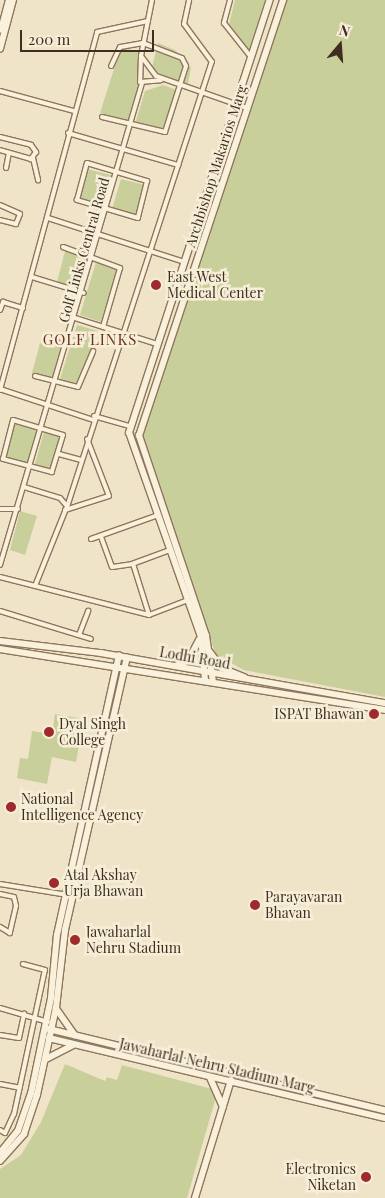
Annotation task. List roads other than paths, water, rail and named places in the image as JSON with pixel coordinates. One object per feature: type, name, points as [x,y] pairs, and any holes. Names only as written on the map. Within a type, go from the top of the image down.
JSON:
[{"type":"street","points":[[0,34],[9,0]]},
{"type":"street","points":[[0,48],[13,0]]},
{"type":"street","points":[[152,0],[137,73],[142,83],[161,80],[247,108]]},
{"type":"street","points":[[35,586],[66,508],[87,439],[212,62],[184,24],[189,0]]},
{"type":"street","points":[[230,0],[224,23],[251,57]]},
{"type":"street","name":"Archbishop Makarios Marg","points":[[213,682],[206,636],[160,514],[130,426],[270,0]]},
{"type":"street","name":"Archbishop Makarios Marg","points":[[205,680],[200,632],[170,550],[139,436],[283,0]]},
{"type":"street","points":[[130,426],[48,406],[0,390],[48,218],[74,111],[97,32],[148,21]]},
{"type":"street","points":[[102,116],[164,132],[180,86],[184,61],[143,43],[120,47],[111,66]]},
{"type":"street","points":[[141,56],[161,80]]},
{"type":"street","points":[[137,73],[148,66]]},
{"type":"street","name":"Golf Links Central Road","points":[[0,565],[2,553],[18,509],[55,382],[84,292],[142,83]]},
{"type":"street","points":[[0,91],[74,111]]},
{"type":"street","points":[[68,134],[178,165]]},
{"type":"street","points":[[0,137],[31,145],[36,152],[33,158],[38,180]]},
{"type":"street","points":[[0,150],[33,158]]},
{"type":"street","points":[[6,168],[9,153]]},
{"type":"street","points":[[87,163],[147,181],[145,196],[136,219],[107,211],[79,202],[76,195],[87,163]]},
{"type":"street","points":[[0,205],[20,214],[16,224],[0,220]]},
{"type":"street","points":[[156,206],[163,208]]},
{"type":"street","points":[[48,218],[184,262]]},
{"type":"street","points":[[62,247],[113,262],[120,270],[103,327]]},
{"type":"street","points":[[32,277],[84,292]]},
{"type":"street","points":[[0,310],[2,302],[23,308]]},
{"type":"street","points":[[76,318],[157,344]]},
{"type":"street","points":[[52,336],[59,344],[68,340]]},
{"type":"street","points":[[35,376],[55,382],[80,385],[92,351]]},
{"type":"street","points":[[16,419],[42,425],[63,435],[59,454],[52,472],[3,459],[9,430],[16,419]]},
{"type":"street","points":[[66,508],[109,496],[87,439]]},
{"type":"street","points":[[59,454],[81,460]]},
{"type":"street","points":[[24,487],[60,498],[66,508]]},
{"type":"street","points":[[0,509],[18,509]]},
{"type":"street","points":[[91,539],[160,514]]},
{"type":"street","points":[[101,536],[112,568],[132,564],[170,550]]},
{"type":"street","points":[[132,564],[149,615]]},
{"type":"street","points":[[0,577],[149,615],[188,600]]},
{"type":"street","points":[[80,635],[88,610]]},
{"type":"street","points":[[0,611],[91,639]]},
{"type":"street","points":[[171,666],[182,665],[194,654],[200,632]]},
{"type":"street","points":[[206,636],[216,662],[251,680]]},
{"type":"street","name":"Lodhi Road","points":[[0,641],[119,656],[212,674],[385,703]]},
{"type":"street","name":"Lodhi Road","points":[[0,649],[126,666],[385,710]]},
{"type":"street","points":[[0,1161],[17,1146],[31,1119],[51,1038],[62,948],[119,656]]},
{"type":"street","points":[[0,1153],[25,1117],[43,1037],[57,934],[72,896],[127,658]]},
{"type":"street","points":[[0,884],[72,896]]},
{"type":"street","points":[[0,894],[14,898],[16,906],[10,933],[0,927]]},
{"type":"street","points":[[0,1130],[4,1134],[12,1119],[45,970],[23,964]]},
{"type":"street","points":[[0,1008],[24,1014],[45,1025]]},
{"type":"street","points":[[56,1008],[75,1035]]},
{"type":"street","points":[[20,1038],[24,1014]]},
{"type":"street","name":"Jawaharlal Nehru Stadium Marg","points":[[45,1025],[75,1035],[232,1076],[385,1110]]},
{"type":"street","points":[[0,1035],[20,1038],[29,1044]]},
{"type":"street","name":"Jawaharlal Nehru Stadium Marg","points":[[43,1037],[230,1084],[385,1118]]},
{"type":"street","points":[[45,1060],[75,1045]]},
{"type":"street","points":[[195,1198],[232,1076]]},
{"type":"street","points":[[210,1079],[223,1106]]},
{"type":"street","points":[[0,1084],[20,1088]]},
{"type":"place","name":"East West Medical Center","points":[[156,285]]},
{"type":"place","name":"ISPAT Bhawan","points":[[374,714]]},
{"type":"place","name":"Dyal Singh College","points":[[49,732]]},
{"type":"place","name":"National Intelligence Agency","points":[[11,807]]},
{"type":"place","name":"Atal Akshay Urja Bhawan","points":[[54,883]]},
{"type":"place","name":"Parayavaran Bhavan","points":[[255,905]]},
{"type":"place","name":"Jawaharlal Nehru Stadium","points":[[75,940]]},
{"type":"place","name":"Electronics Niketan","points":[[366,1177]]},
{"type":"district","name":"GOLF LINKS","points":[[90,340]]}]
